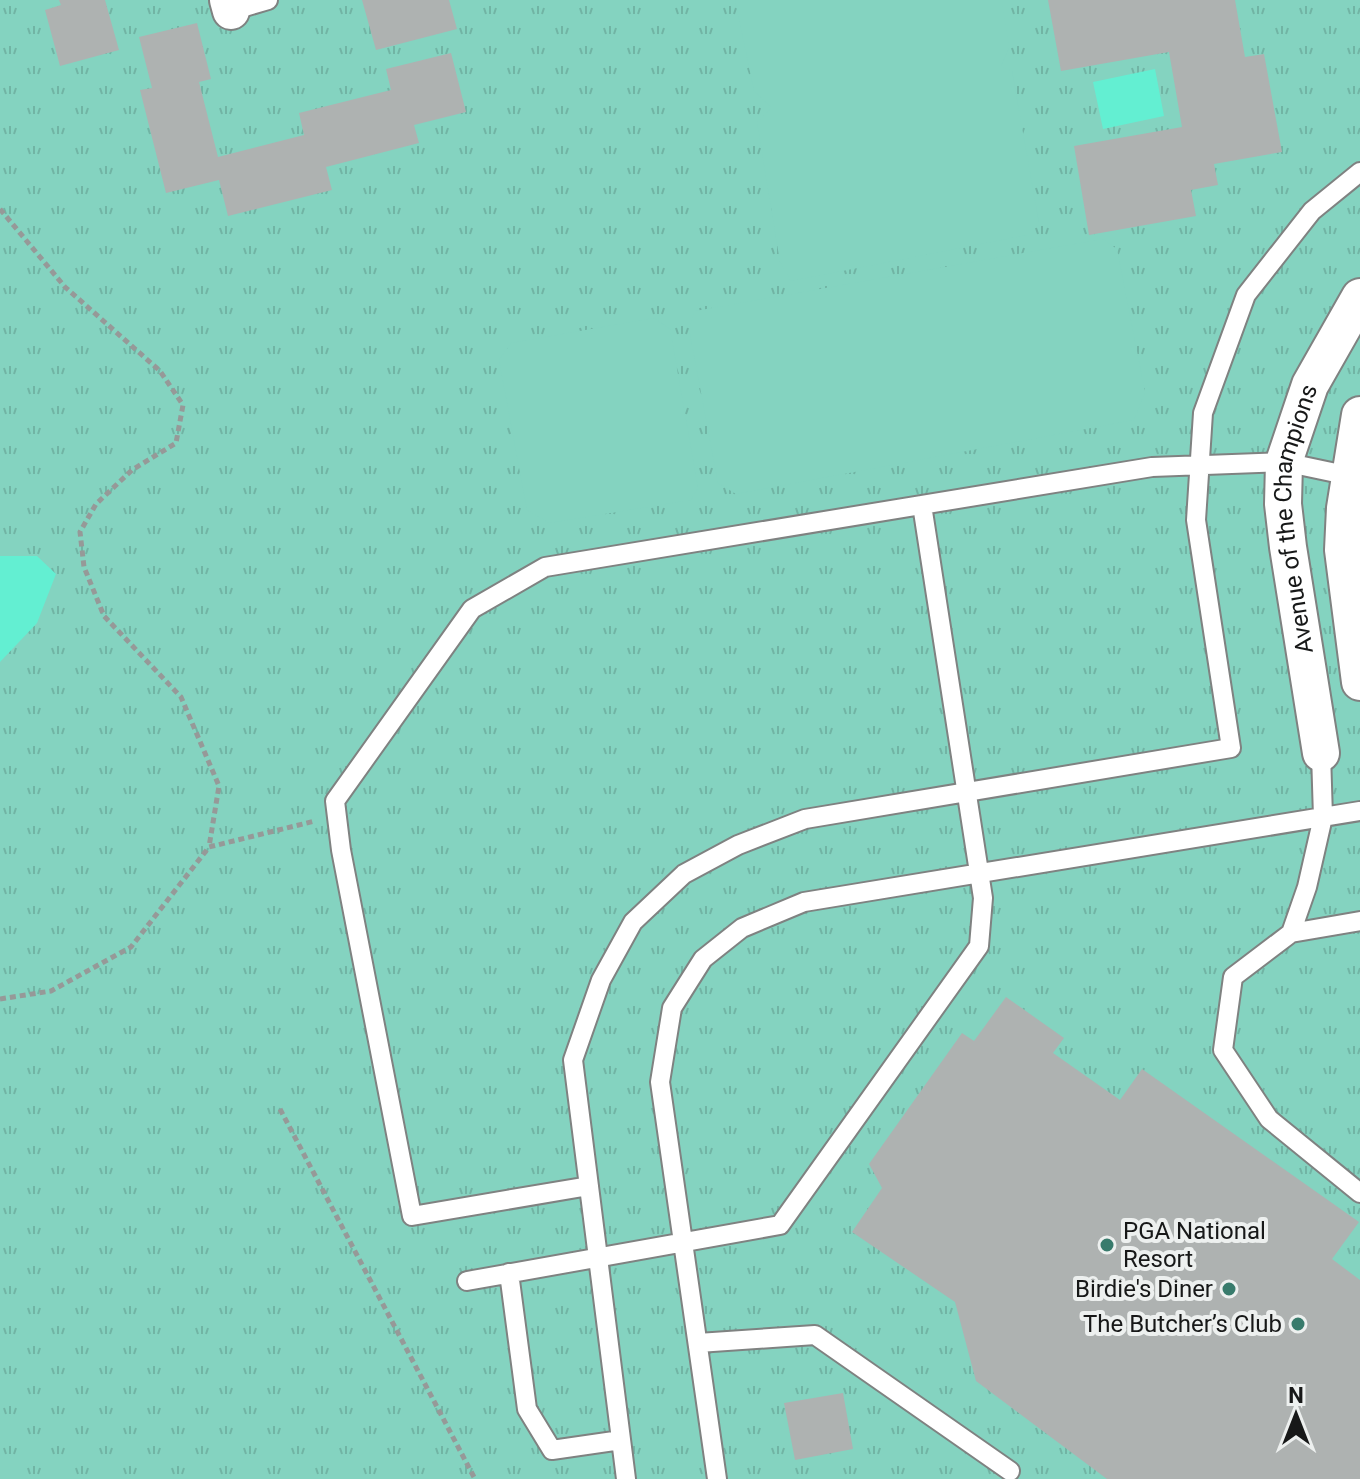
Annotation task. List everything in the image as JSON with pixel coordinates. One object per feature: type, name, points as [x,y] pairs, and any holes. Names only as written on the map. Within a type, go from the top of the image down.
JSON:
[{"type":"street","name":"Avenue of the Champions","points":[[1321,753],[1288,547],[1283,504],[1284,462],[1310,385],[1360,297]]},
{"type":"street","name":"Avenue of the Champions","points":[[1360,415],[1355,477],[1343,550],[1360,682]]},
{"type":"lane","points":[[229,6],[268,0]]},
{"type":"lane","points":[[626,1479],[573,1060],[601,980],[633,922],[684,874],[738,845],[805,819],[1231,748],[1196,520],[1203,413],[1246,295],[1312,211],[1360,172]]},
{"type":"lane","points":[[589,1186],[412,1216],[335,801],[472,609],[545,567],[1152,467],[1284,462],[1355,477]]},
{"type":"lane","points":[[467,1281],[780,1225],[979,946],[983,898],[922,505]]},
{"type":"lane","points":[[1291,933],[1307,887],[1323,817],[1321,753]]},
{"type":"lane","points":[[718,1478],[660,1082],[672,1008],[703,959],[742,928],[804,902],[1360,811]]},
{"type":"lane","points":[[1360,921],[1291,933],[1233,977],[1223,1050],[1269,1119],[1360,1193]]},
{"type":"lane","points":[[509,1273],[527,1409],[552,1450],[621,1440]]},
{"type":"lane","points":[[698,1343],[815,1335],[1010,1471]]},
{"type":"path","points":[[0,209],[65,287],[160,371],[183,405],[176,443],[132,470],[96,504],[80,532],[84,567],[104,616],[181,697],[219,786],[209,847],[131,947],[51,991],[0,999]]},
{"type":"path","points":[[209,847],[337,815]]},
{"type":"path","points":[[280,1109],[475,1479]]},
{"type":"green space","name":"PGA National Resort","points":[[0,0],[1360,0],[1360,1479],[0,1479]]},
{"type":"green space","points":[[735,0],[1001,0],[1009,48],[1001,66],[1012,71],[1039,223],[1027,235],[791,281],[780,262],[757,122],[772,108],[754,91]]},
{"type":"green space","points":[[1103,239],[1117,249],[1145,392],[1134,420],[736,494],[718,483],[689,329],[695,311]]},
{"type":"green space","points":[[654,318],[670,329],[698,488],[691,500],[549,523],[527,510],[499,360],[511,343]]},
{"type":"shaded area","points":[[1155,69],[1164,116],[1103,129],[1093,82]]},
{"type":"shaded area","points":[[0,556],[37,556],[56,574],[37,623],[0,662]]},
{"type":"building","points":[[59,0],[105,0],[119,50],[60,66],[45,10],[61,5]]},
{"type":"building","points":[[362,0],[449,0],[457,29],[376,50]]},
{"type":"building","points":[[1048,0],[1235,0],[1245,57],[1264,54],[1282,152],[1214,164],[1218,185],[1191,190],[1196,216],[1089,235],[1074,146],[1182,127],[1169,52],[1061,71]]},
{"type":"building","points":[[197,23],[211,79],[199,82],[218,157],[304,135],[299,113],[391,90],[386,69],[451,53],[466,112],[414,125],[419,143],[326,167],[332,190],[228,216],[219,180],[166,193],[140,90],[152,88],[139,37]]},
{"type":"building","name":"PGA National Resort","points":[[1006,997],[1064,1038],[1053,1053],[1120,1100],[1142,1069],[1359,1222],[1332,1259],[1360,1280],[1360,1479],[1107,1479],[976,1381],[955,1302],[852,1232],[882,1188],[869,1164],[962,1033],[974,1041]]},
{"type":"building","points":[[843,1393],[853,1449],[795,1460],[784,1403]]},
{"type":"place","name":"PGA National Resort","points":[[1107,1245]]},
{"type":"place","name":"Birdie's Diner","points":[[1229,1289]]},
{"type":"place","name":"The Butcher’s Club","points":[[1298,1324]]}]
